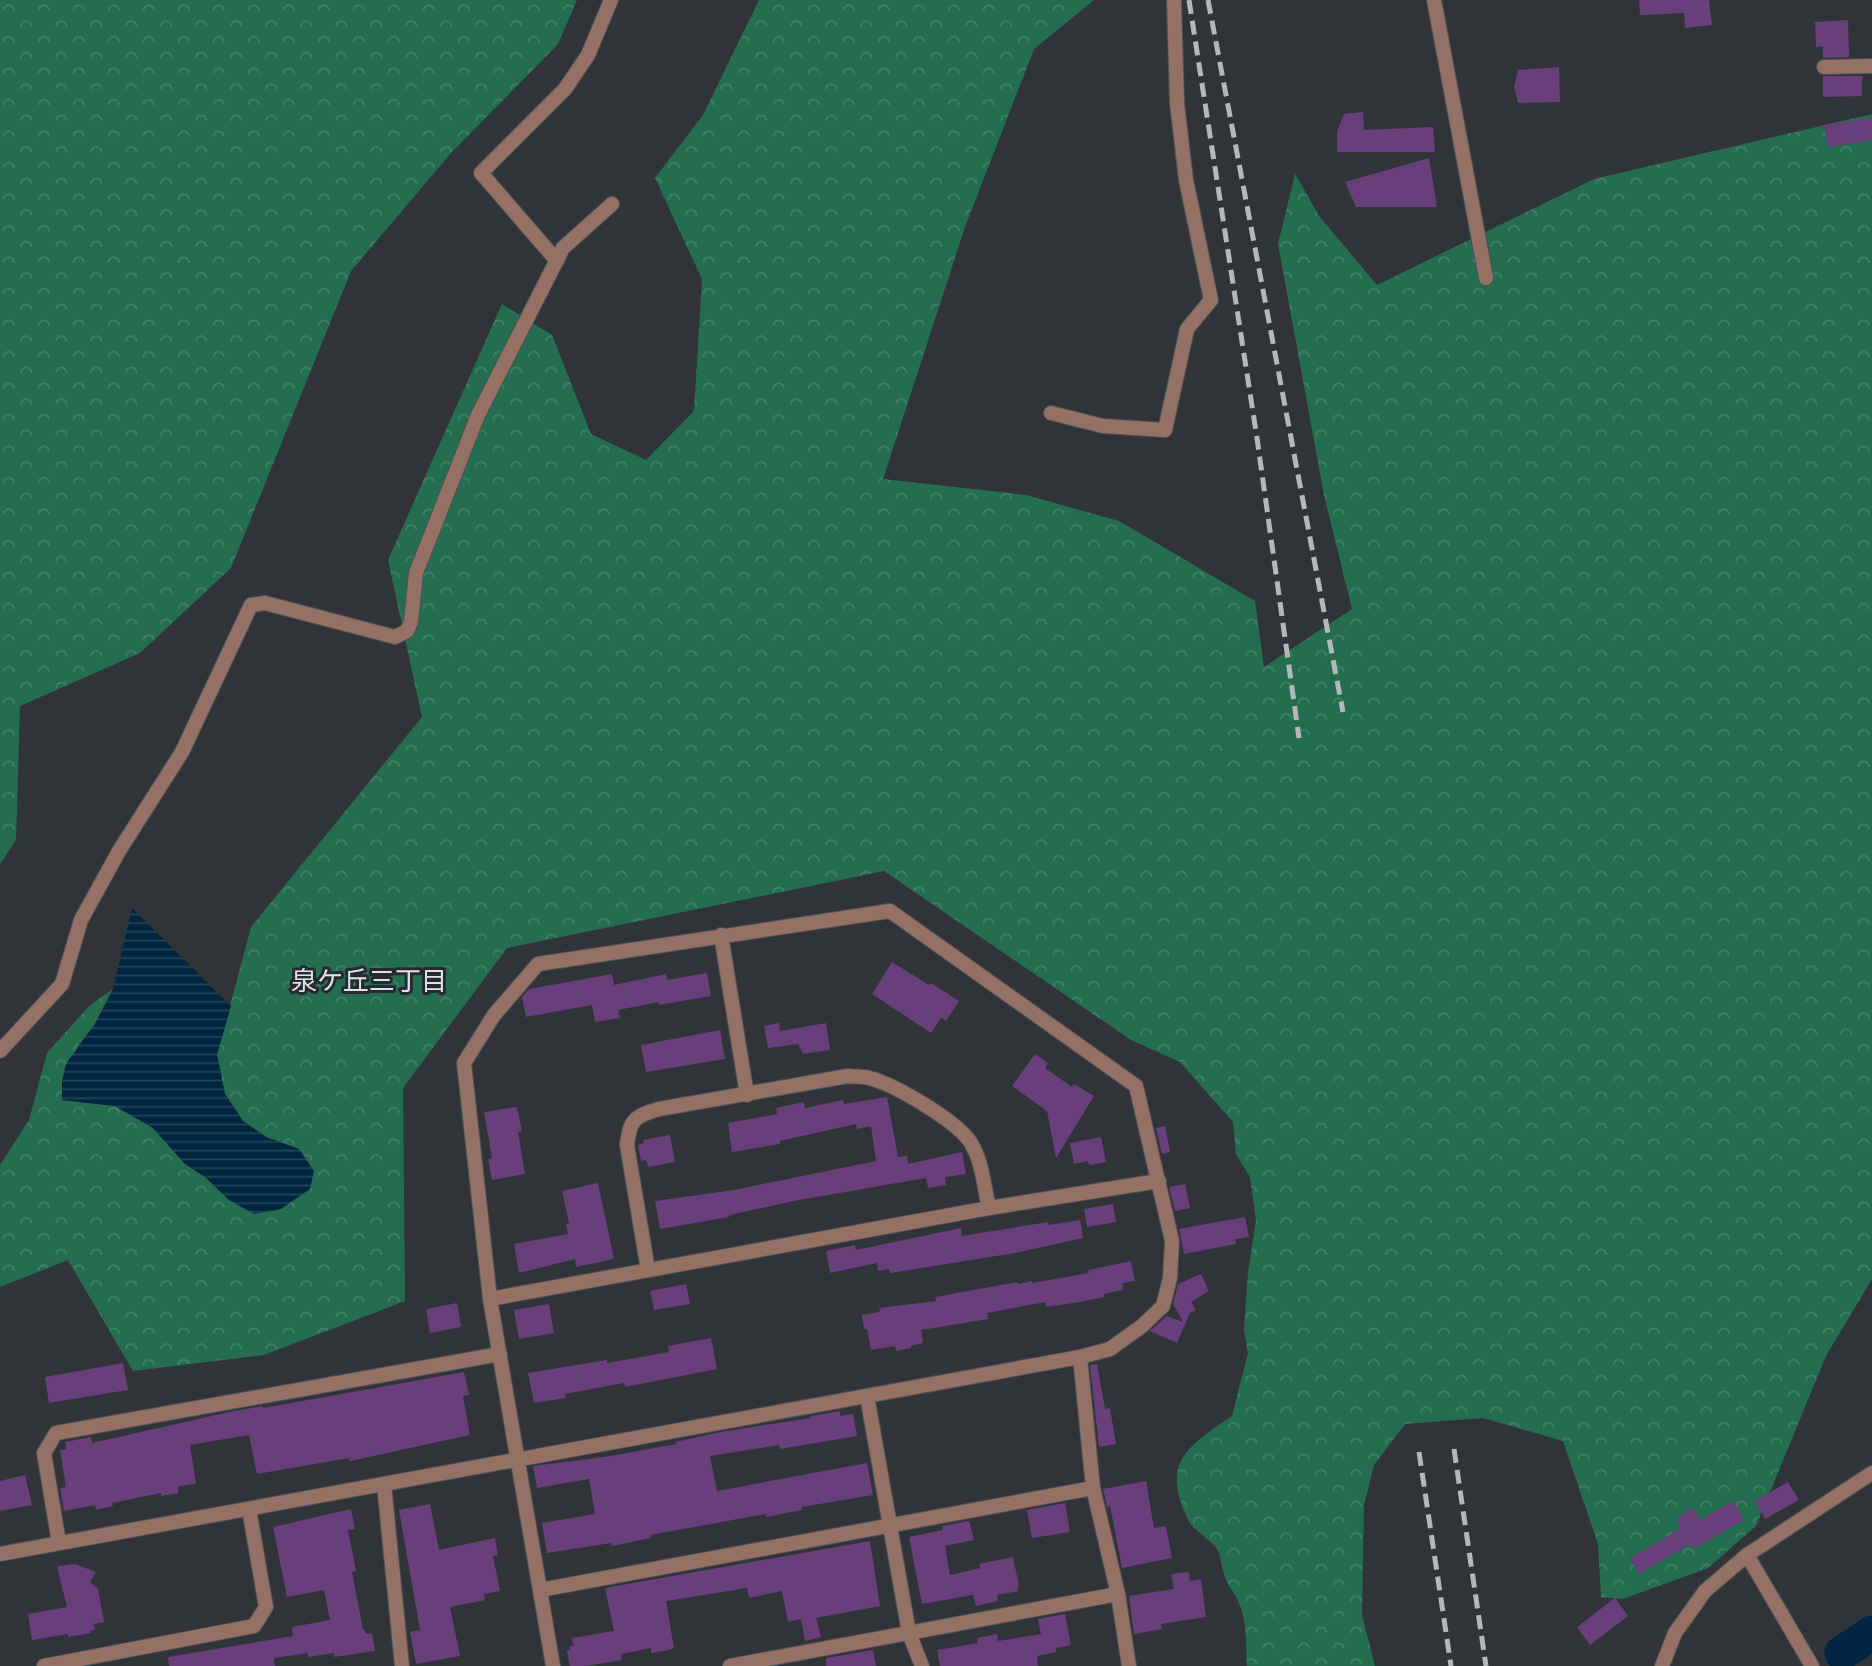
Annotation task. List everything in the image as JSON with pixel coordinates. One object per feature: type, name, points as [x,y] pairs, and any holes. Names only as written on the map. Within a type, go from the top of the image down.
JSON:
[{"type":"street","points":[[557,261],[481,173],[565,89],[588,55],[611,0]]},
{"type":"street","points":[[1051,413],[1103,426],[1165,430],[1187,329],[1210,300],[1186,180],[1177,103],[1174,0]]},
{"type":"street","points":[[1434,0],[1486,278]]},
{"type":"street","points":[[1824,67],[1872,66]]},
{"type":"street","points":[[0,1051],[62,984],[81,919],[119,851],[181,752],[212,685],[234,646],[251,605],[265,603],[395,637],[407,631],[411,622],[416,573],[478,415],[527,313],[563,248],[612,204]]},
{"type":"street","points":[[0,1554],[59,1544],[384,1484],[518,1460],[1080,1357],[1110,1349],[1142,1326],[1163,1306],[1170,1278],[1172,1241],[1136,1086],[890,911],[538,964],[494,1015],[464,1063],[490,1299],[500,1354],[518,1460],[540,1590],[553,1666]]},
{"type":"street","points":[[722,935],[747,1095]]},
{"type":"street","points":[[648,1270],[627,1145],[630,1126],[640,1114],[659,1110],[848,1076],[868,1077],[889,1085],[928,1107],[968,1138],[978,1157],[989,1208]]},
{"type":"street","points":[[490,1299],[989,1208],[1159,1181]]},
{"type":"street","points":[[59,1544],[44,1453],[56,1433],[500,1354]]},
{"type":"street","points":[[1080,1357],[1093,1489],[1118,1594],[1129,1666]]},
{"type":"street","points":[[867,1396],[909,1633],[922,1666]]},
{"type":"street","points":[[1662,1666],[1675,1633],[1704,1591],[1747,1555],[1872,1473]]},
{"type":"street","points":[[384,1484],[402,1666]]},
{"type":"street","points":[[540,1590],[1093,1489]]},
{"type":"street","points":[[44,1666],[254,1626],[266,1607],[248,1509]]},
{"type":"street","points":[[1747,1555],[1812,1666]]},
{"type":"street","points":[[730,1666],[1118,1594]]},
{"type":"green space","points":[[0,0],[577,0],[558,44],[452,152],[351,271],[231,568],[140,653],[20,706],[16,840],[0,864]]},
{"type":"green space","points":[[759,0],[1094,0],[1034,49],[965,227],[883,479],[1026,495],[1119,521],[1255,601],[1264,667],[1352,609],[1324,495],[1278,244],[1295,174],[1319,216],[1377,285],[1594,179],[1872,114],[1872,1279],[1826,1356],[1756,1526],[1708,1568],[1623,1599],[1601,1597],[1598,1544],[1563,1441],[1483,1418],[1405,1424],[1374,1465],[1364,1505],[1362,1615],[1375,1666],[1247,1666],[1245,1626],[1239,1603],[1225,1578],[1217,1549],[1190,1523],[1177,1486],[1182,1459],[1190,1448],[1232,1416],[1248,1353],[1244,1330],[1248,1273],[1256,1220],[1250,1177],[1236,1154],[1233,1122],[1180,1062],[1131,1040],[884,871],[507,948],[403,1088],[405,1301],[264,1355],[133,1371],[68,1260],[0,1287],[0,1165],[29,1120],[47,1053],[90,1005],[113,989],[95,1024],[78,1046],[62,1100],[115,1106],[153,1128],[184,1163],[205,1177],[229,1200],[299,1149],[266,1137],[243,1121],[225,1094],[217,1055],[251,927],[422,717],[388,560],[502,304],[552,335],[591,434],[646,460],[694,411],[702,279],[655,178],[703,115]]},
{"type":"water","points":[[132,908],[231,1006],[217,1055],[225,1094],[243,1121],[266,1137],[299,1149],[314,1171],[310,1189],[281,1209],[254,1214],[229,1200],[205,1177],[184,1163],[153,1128],[115,1106],[62,1100],[66,1064],[95,1024],[113,989]]},
{"type":"building","points":[[1639,0],[1709,0],[1712,25],[1685,28],[1684,13],[1640,15]]},
{"type":"building","points":[[1848,20],[1849,57],[1823,58],[1823,46],[1816,47],[1815,22]]},
{"type":"building","points":[[1559,67],[1560,102],[1518,103],[1514,87],[1518,70]]},
{"type":"building","points":[[1823,76],[1862,76],[1862,96],[1823,97]]},
{"type":"building","points":[[1363,112],[1364,130],[1433,127],[1435,152],[1337,152],[1337,132],[1344,114]]},
{"type":"building","points":[[1872,118],[1872,140],[1828,147],[1824,125]]},
{"type":"building","points":[[1429,158],[1437,207],[1356,207],[1345,182]]},
{"type":"building","points":[[892,962],[959,1001],[946,1021],[941,1018],[931,1033],[872,994]]},
{"type":"building","points":[[707,973],[711,996],[618,1010],[620,1018],[595,1022],[592,1005],[526,1017],[522,997],[529,989],[612,974],[614,985],[666,974],[667,980]]},
{"type":"building","points":[[779,1023],[780,1031],[826,1023],[830,1050],[803,1054],[798,1044],[768,1048],[764,1026]]},
{"type":"building","points":[[720,1030],[725,1059],[646,1072],[641,1045]]},
{"type":"building","points":[[1035,1054],[1048,1063],[1045,1068],[1072,1087],[1074,1084],[1094,1096],[1056,1158],[1047,1111],[1012,1086]]},
{"type":"building","points":[[887,1097],[898,1157],[907,1156],[908,1164],[962,1152],[966,1174],[945,1177],[946,1185],[928,1188],[926,1178],[799,1200],[729,1217],[660,1229],[655,1201],[734,1190],[876,1161],[871,1126],[857,1129],[856,1124],[780,1141],[780,1144],[732,1152],[728,1123],[777,1114],[776,1108],[804,1102],[805,1108],[843,1100],[844,1104]]},
{"type":"building","points":[[517,1107],[522,1131],[518,1132],[525,1174],[492,1180],[488,1159],[492,1158],[484,1112]]},
{"type":"building","points":[[1165,1126],[1170,1152],[1162,1154],[1156,1128]]},
{"type":"building","points":[[670,1135],[675,1162],[648,1167],[646,1160],[641,1161],[638,1145],[644,1143],[643,1140]]},
{"type":"building","points":[[1101,1137],[1106,1162],[1089,1165],[1088,1161],[1074,1164],[1070,1143]]},
{"type":"building","points":[[598,1183],[614,1259],[576,1267],[575,1259],[519,1273],[514,1244],[568,1234],[566,1224],[569,1223],[562,1191]]},
{"type":"building","points":[[1185,1184],[1190,1208],[1175,1211],[1169,1187]]},
{"type":"building","points":[[1113,1204],[1116,1222],[1087,1227],[1084,1209]]},
{"type":"building","points":[[1245,1217],[1249,1237],[1235,1239],[1236,1244],[1184,1254],[1179,1229]]},
{"type":"building","points":[[1080,1220],[1083,1238],[1015,1253],[890,1273],[889,1269],[878,1271],[877,1263],[830,1273],[826,1251],[855,1245],[856,1250],[961,1228],[962,1236],[1048,1222],[1049,1225]]},
{"type":"building","points":[[1131,1261],[1135,1281],[1122,1283],[1123,1290],[1080,1302],[1046,1307],[1046,1302],[987,1313],[988,1319],[921,1330],[923,1343],[911,1348],[896,1351],[895,1346],[871,1350],[867,1329],[864,1329],[862,1315],[880,1312],[879,1308],[936,1301],[935,1297],[1017,1282],[1032,1283],[1089,1273],[1088,1270]]},
{"type":"building","points":[[1201,1274],[1209,1291],[1191,1302],[1196,1310],[1190,1313],[1177,1343],[1150,1331],[1167,1316],[1183,1322],[1173,1304],[1178,1284]]},
{"type":"building","points":[[686,1284],[690,1304],[654,1310],[650,1291]]},
{"type":"building","points":[[457,1303],[461,1327],[430,1333],[426,1309]]},
{"type":"building","points":[[549,1304],[554,1333],[519,1339],[514,1310]]},
{"type":"building","points":[[711,1338],[717,1369],[625,1387],[624,1383],[534,1403],[528,1373],[669,1352],[668,1346]]},
{"type":"building","points":[[123,1363],[128,1390],[49,1403],[45,1377]]},
{"type":"building","points":[[1097,1364],[1105,1409],[1110,1408],[1116,1444],[1099,1447],[1090,1365]]},
{"type":"building","points":[[464,1372],[469,1395],[463,1396],[470,1435],[350,1461],[349,1458],[257,1474],[249,1435],[190,1445],[196,1484],[178,1486],[178,1493],[161,1496],[161,1493],[112,1503],[113,1506],[96,1510],[95,1505],[64,1511],[60,1488],[66,1487],[60,1450],[66,1449],[65,1442],[91,1437],[92,1443],[229,1412]]},
{"type":"building","points":[[840,1411],[840,1416],[853,1414],[857,1436],[780,1449],[779,1445],[710,1456],[717,1491],[867,1463],[873,1495],[802,1507],[802,1510],[766,1517],[766,1514],[650,1535],[651,1538],[612,1546],[611,1543],[547,1553],[542,1523],[595,1514],[589,1479],[537,1488],[533,1466],[611,1456],[726,1431]]},
{"type":"building","points":[[25,1475],[32,1505],[0,1511],[0,1481]]},
{"type":"building","points":[[1146,1481],[1154,1528],[1166,1526],[1172,1558],[1122,1568],[1110,1506],[1107,1507],[1103,1489]]},
{"type":"building","points":[[1788,1482],[1799,1500],[1765,1519],[1755,1501]]},
{"type":"building","points":[[1733,1501],[1744,1520],[1693,1549],[1690,1544],[1639,1574],[1630,1558],[1681,1528],[1676,1519],[1693,1508],[1700,1520]]},
{"type":"building","points":[[1065,1503],[1070,1532],[1032,1538],[1027,1510]]},
{"type":"building","points":[[430,1504],[439,1550],[495,1538],[498,1555],[493,1556],[500,1591],[484,1594],[485,1600],[450,1607],[460,1656],[416,1664],[410,1632],[420,1630],[399,1510]]},
{"type":"building","points":[[351,1509],[355,1529],[348,1530],[356,1571],[352,1572],[363,1630],[366,1634],[372,1633],[375,1651],[334,1657],[334,1653],[308,1657],[308,1653],[274,1658],[275,1666],[169,1666],[168,1657],[293,1636],[292,1627],[330,1620],[324,1590],[287,1597],[273,1527]]},
{"type":"building","points":[[969,1521],[974,1540],[945,1546],[950,1575],[980,1568],[979,1564],[1013,1557],[1018,1591],[997,1595],[998,1601],[976,1606],[973,1595],[922,1604],[909,1537],[943,1530],[942,1526]]},
{"type":"building","points":[[870,1541],[880,1606],[816,1618],[821,1637],[805,1641],[801,1619],[788,1622],[782,1591],[749,1598],[747,1588],[666,1601],[674,1648],[651,1653],[651,1648],[621,1654],[622,1660],[570,1666],[567,1651],[570,1646],[574,1646],[572,1638],[614,1631],[605,1588]]},
{"type":"building","points":[[75,1564],[96,1572],[90,1582],[98,1589],[104,1622],[94,1624],[95,1630],[90,1631],[91,1633],[32,1640],[28,1614],[67,1607],[57,1566]]},
{"type":"building","points":[[1189,1572],[1190,1581],[1201,1579],[1206,1617],[1161,1624],[1162,1629],[1134,1634],[1129,1596],[1174,1589],[1171,1574]]},
{"type":"building","points":[[1615,1598],[1628,1616],[1590,1645],[1577,1627]]},
{"type":"building","points":[[1065,1614],[1071,1645],[1037,1656],[1038,1666],[940,1666],[937,1650],[978,1643],[977,1638],[997,1634],[998,1641],[1041,1634],[1038,1619]]},
{"type":"building","points":[[873,1650],[876,1666],[826,1666],[826,1658]]},
{"type":"waterway","points":[[1842,1653],[1872,1633]]},
{"type":"railway","points":[[1189,0],[1257,438],[1299,738]]},
{"type":"railway","points":[[1208,0],[1343,712]]},
{"type":"railway","points":[[1454,1449],[1486,1666]]},
{"type":"railway","points":[[1419,1452],[1451,1666]]},
{"type":"district","name":"泉ケ丘三丁目","points":[[369,979]]}]
